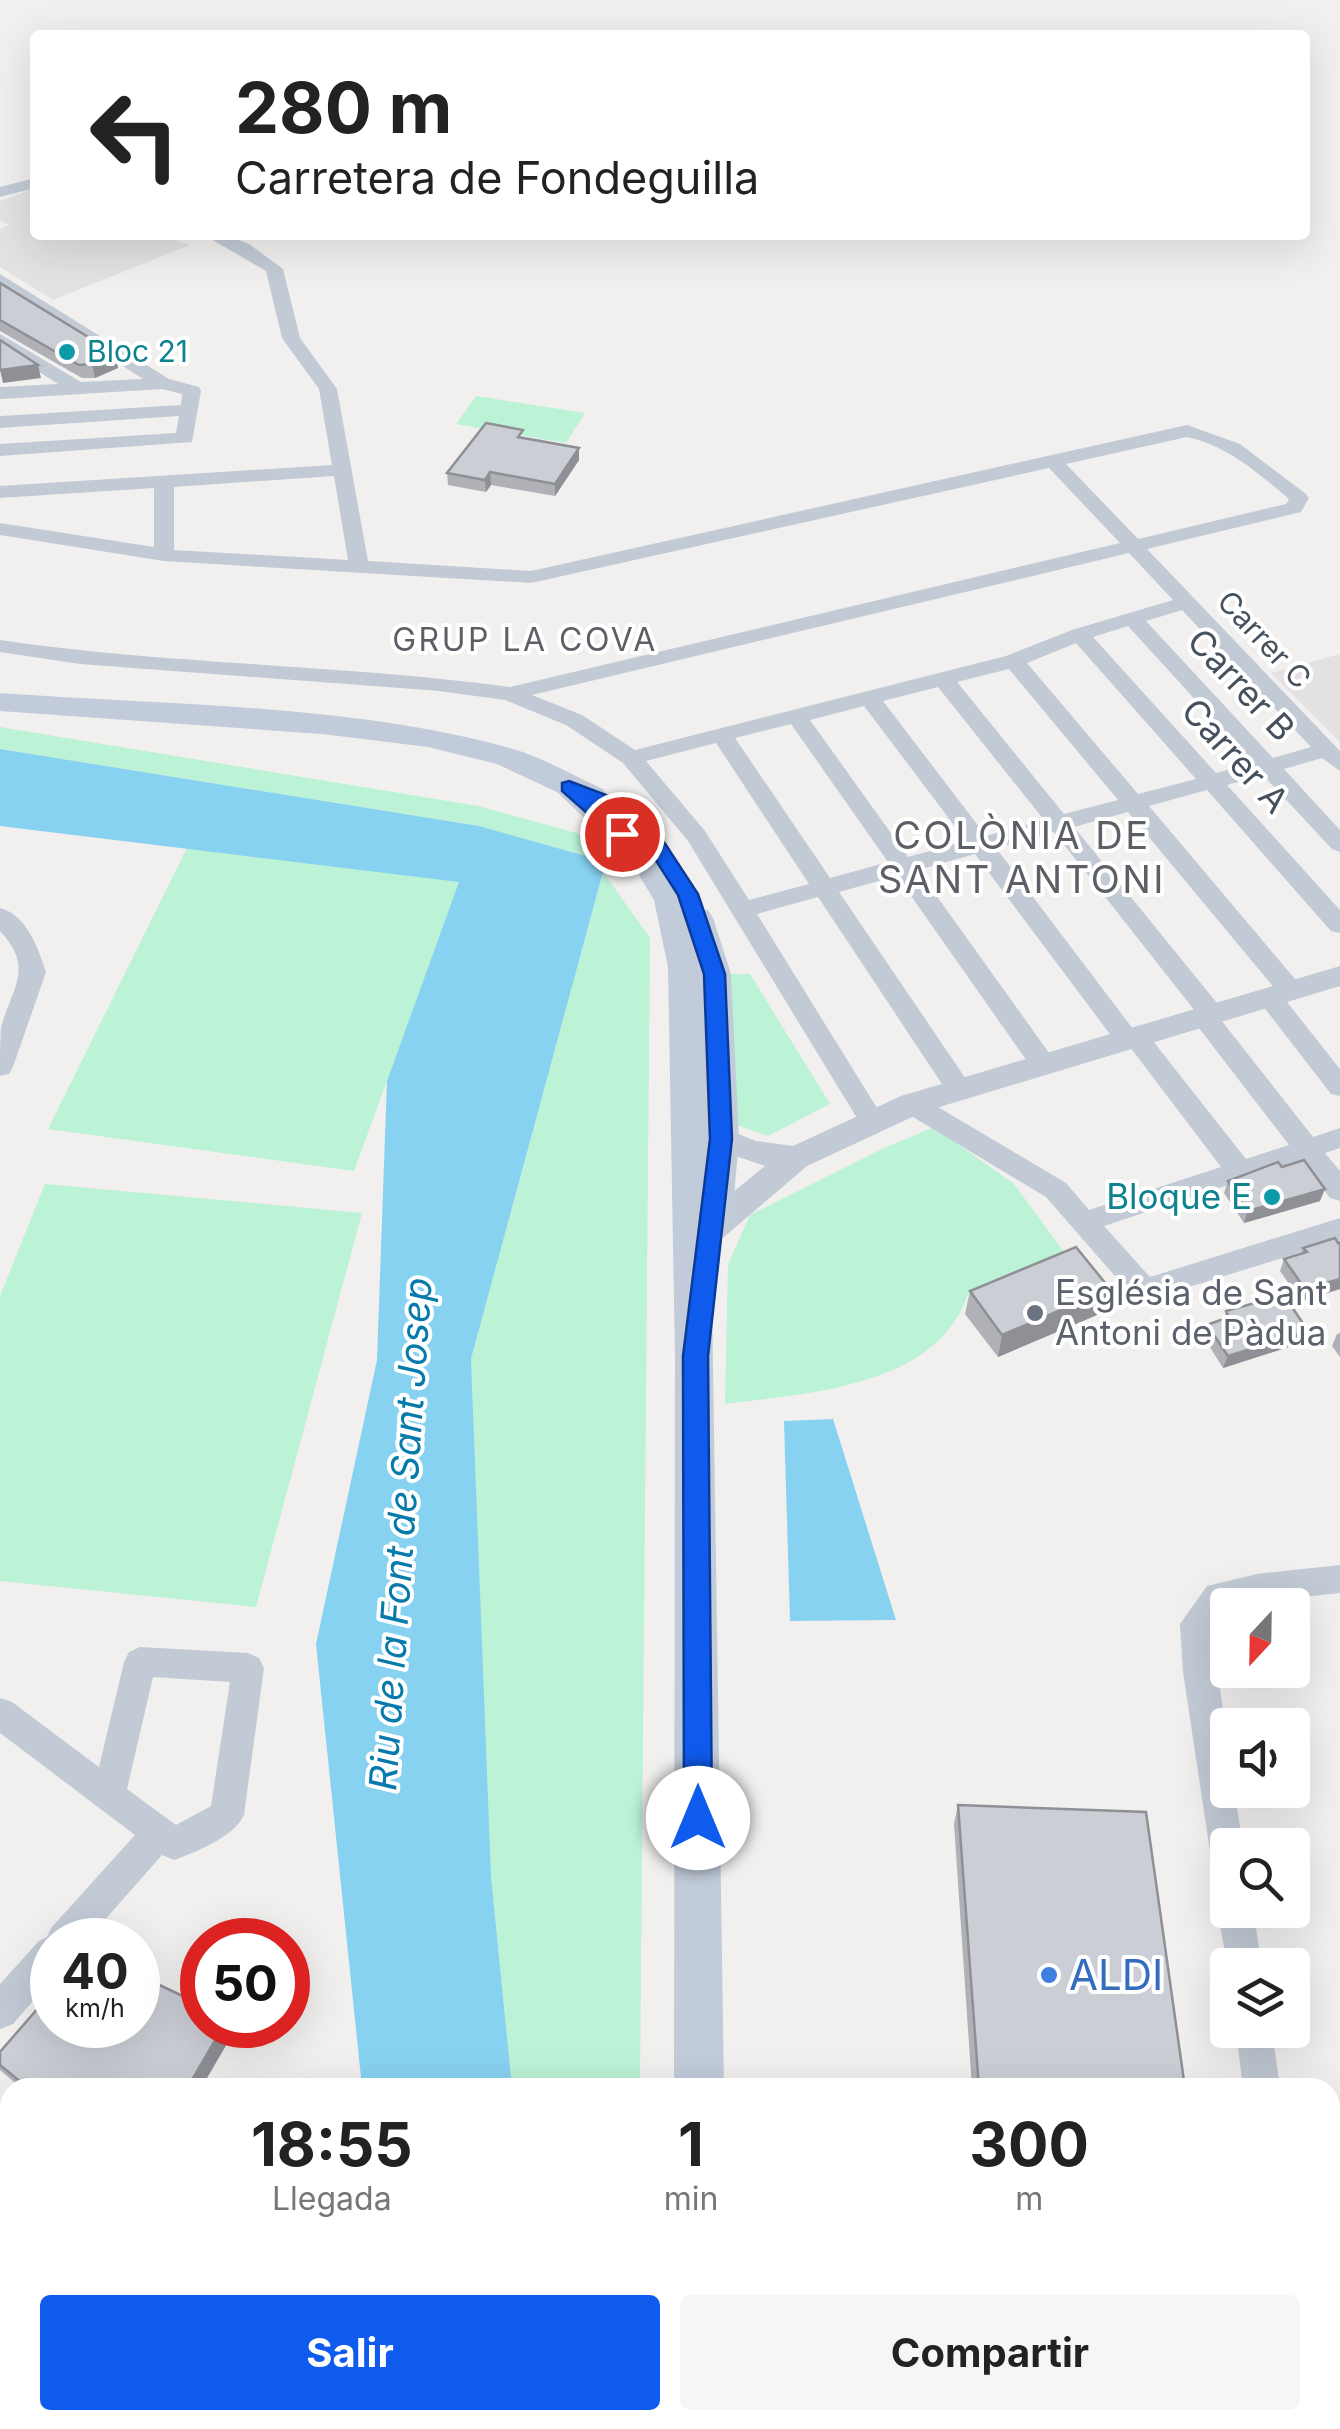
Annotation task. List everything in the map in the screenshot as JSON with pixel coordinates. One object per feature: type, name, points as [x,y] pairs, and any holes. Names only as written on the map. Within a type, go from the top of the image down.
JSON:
[{"type":"main road","points":[[0,702],[322,725],[428,738],[507,758],[607,803],[657,847],[688,894],[714,974],[753,1158],[712,1228],[696,1356]]},
{"type":"main road","points":[[569,787],[643,855],[670,900],[685,967],[696,1356],[699,2078]]},
{"type":"street","points":[[0,192],[30,184]]},
{"type":"street","points":[[224,240],[274,269],[291,338],[328,390],[358,567]]},
{"type":"street","points":[[0,279],[162,383],[192,391],[185,438],[0,450]]},
{"type":"street","points":[[0,339],[77,388]]},
{"type":"street","points":[[0,393],[162,383]]},
{"type":"street","points":[[0,422],[189,410]]},
{"type":"street","points":[[0,529],[164,555],[531,577],[1188,431],[1210,434],[1252,458],[1298,498],[1294,508],[510,694]]},
{"type":"street","name":"Carrer C","points":[[1053,461],[1334,757]]},
{"type":"street","points":[[5,495],[342,470]]},
{"type":"street","points":[[164,482],[164,555]]},
{"type":"street","points":[[631,758],[1014,661],[1079,634],[1186,602]]},
{"type":"street","name":"Carrer B","points":[[1132,618],[1340,844]]},
{"type":"street","name":"Carrer A","points":[[1079,634],[1340,925]]},
{"type":"street","points":[[0,646],[80,658],[439,684],[510,694],[574,720],[631,758],[697,836],[872,1122]]},
{"type":"street","points":[[1014,661],[1134,803],[1280,994],[1340,1087]]},
{"type":"street","points":[[943,679],[1208,1015],[1340,1191]]},
{"type":"street","points":[[870,698],[981,845],[1240,1171]]},
{"type":"street","points":[[796,716],[1044,1064]]},
{"type":"street","points":[[722,735],[959,1089]]},
{"type":"street","points":[[743,910],[1268,766],[1334,757]]},
{"type":"street","points":[[0,916],[23,940],[34,972],[0,1067]]},
{"type":"street","points":[[692,1192],[753,1158],[872,1122],[912,1104],[1338,980]]},
{"type":"street","points":[[689,1051],[702,1076],[700,1143],[753,1158]]},
{"type":"street","points":[[912,1104],[1056,1190],[1144,1290],[1340,1229]]},
{"type":"street","points":[[1087,1221],[1340,1138]]},
{"type":"street","points":[[712,1228],[753,1158]]},
{"type":"street","points":[[1223,1828],[1199,1672],[1196,1624],[1218,1596],[1340,1579]]},
{"type":"street","points":[[0,1713],[159,1834],[174,1844],[227,1815],[248,1668],[140,1662],[108,1795]]},
{"type":"street","points":[[84,1918],[159,1834]]},
{"type":"street","points":[[0,2011],[30,1977]]},
{"type":"street","points":[[1256,2048],[1261,2078]]},
{"type":"shaded area","points":[[30,190],[30,240],[176,240],[190,245],[53,300],[0,267],[0,229],[9,225],[0,220],[0,201]]},
{"type":"shaded area","points":[[1340,654],[1340,742],[1271,673]]},
{"type":"green space","points":[[476,396],[585,413],[566,443],[456,424]]},
{"type":"green space","points":[[0,727],[478,806],[598,839],[593,858],[479,826],[0,749]]},
{"type":"green space","points":[[187,848],[460,881],[354,1171],[48,1129]]},
{"type":"green space","points":[[603,872],[650,938],[640,2078],[511,2078],[489,1857],[471,1359]]},
{"type":"green space","points":[[714,974],[750,974],[830,1104],[768,1136],[737,1125]]},
{"type":"green space","points":[[934,1127],[1014,1184],[1070,1260],[968,1294],[952,1325],[928,1349],[899,1367],[829,1389],[725,1404],[728,1264],[750,1215]]},
{"type":"green space","points":[[45,1184],[362,1213],[256,1607],[0,1581],[0,1296]]},
{"type":"water","name":"Riu de la Font de Sant Josep","points":[[0,749],[479,826],[593,858],[603,872],[471,1359],[491,1877],[511,2078],[361,2078],[316,1644],[377,1360],[387,1081],[459,882],[0,826]]},
{"type":"water","points":[[833,1419],[896,1620],[790,1621],[784,1421]]},
{"type":"building","points":[[0,283],[116,354],[79,365],[0,320]]},
{"type":"building","points":[[0,340],[38,365],[0,370]]},
{"type":"building","points":[[486,423],[523,430],[518,437],[579,448],[555,484],[490,472],[485,480],[447,473]]},
{"type":"building","name":"Bloque E","points":[[1304,1160],[1325,1189],[1248,1211],[1228,1181],[1278,1162],[1282,1167]]},
{"type":"building","points":[[1335,1238],[1340,1242],[1340,1279],[1305,1289],[1284,1259]]},
{"type":"building","points":[[1076,1247],[1110,1289],[1002,1335],[970,1291]]},
{"type":"building","points":[[1284,1295],[1308,1331],[1228,1356],[1207,1325],[1229,1317],[1226,1311]]},
{"type":"building","points":[[958,1805],[1146,1812],[1184,2078],[978,2078]]},
{"type":"building","points":[[160,1985],[180,1995],[180,2048],[211,2048],[193,2078],[16,2078],[0,2065],[0,2052],[30,2017],[30,2048],[160,2048]]},
{"type":"place","name":"Bloc 21","points":[[67,352]]},
{"type":"place","name":"Bloque E","points":[[1272,1197]]},
{"type":"place","name":"Església de Sant Antoni de Pàdua","points":[[1035,1313]]},
{"type":"place","name":"ALDI","points":[[1049,1975]]},
{"type":"district","name":"GRUP LA COVA","points":[[525,640]]},
{"type":"district","name":"COLÒNIA DE SANT ANTONI","points":[[1022,858]]},
{"type":"route","points":[[622,834],[569,787],[607,803],[657,847],[688,894],[714,974],[721,1139],[696,1356],[698,1818]]}]
